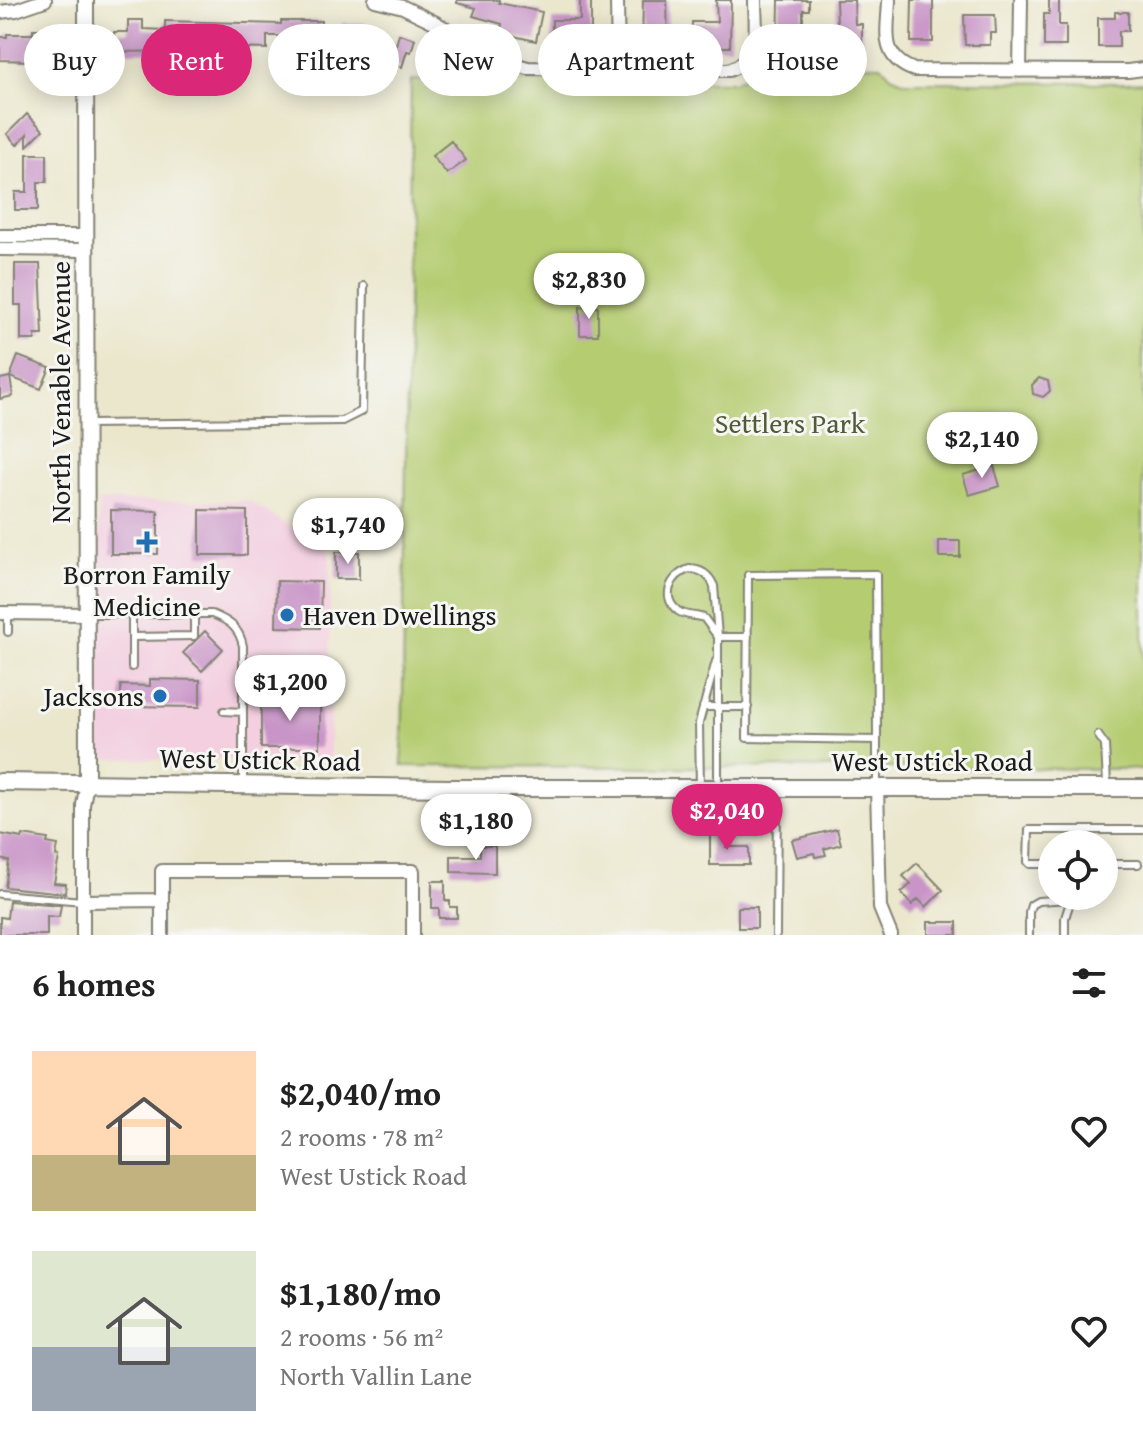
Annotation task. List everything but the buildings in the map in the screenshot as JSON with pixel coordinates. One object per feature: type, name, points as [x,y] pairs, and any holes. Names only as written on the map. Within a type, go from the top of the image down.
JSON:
[{"type":"main road","name":"West Ustick Road","points":[[0,782],[449,788],[1143,788]]},
{"type":"street","points":[[0,12],[45,0]]},
{"type":"street","name":"North Venable Avenue","points":[[86,0],[87,783]]},
{"type":"street","points":[[375,0],[403,7],[503,61],[515,66],[538,68]]},
{"type":"street","points":[[617,0],[617,24]]},
{"type":"street","points":[[723,70],[746,61],[753,52],[755,0]]},
{"type":"street","points":[[889,0],[888,45],[896,61],[914,70],[1143,69]]},
{"type":"street","points":[[1020,71],[1021,0]]},
{"type":"street","points":[[0,236],[85,243]]},
{"type":"street","points":[[0,249],[85,243]]},
{"type":"street","points":[[4,613],[87,614]]},
{"type":"street","points":[[83,935],[83,805],[87,783]]},
{"type":"street","points":[[877,786],[880,908],[891,935]]},
{"type":"street","points":[[162,935],[162,871],[413,871],[413,935]]},
{"type":"street","points":[[83,901],[162,900]]},
{"type":"lane","points":[[87,424],[342,421],[362,411],[364,286]]},
{"type":"lane","points":[[718,637],[704,618],[682,614],[672,605],[670,586],[682,571],[702,571],[712,580],[715,593],[718,637],[718,788]]},
{"type":"lane","points":[[877,740],[747,738],[748,575],[876,574],[877,740],[877,786]]},
{"type":"lane","points":[[4,613],[8,632]]},
{"type":"lane","points":[[87,614],[212,614],[235,626],[242,639],[244,663],[243,784]]},
{"type":"lane","points":[[132,614],[132,667]]},
{"type":"lane","points":[[132,637],[194,636],[194,614]]},
{"type":"lane","points":[[718,637],[748,637]]},
{"type":"lane","points":[[700,788],[699,723],[718,654]]},
{"type":"lane","points":[[703,707],[748,707]]},
{"type":"lane","points":[[224,711],[243,712]]},
{"type":"lane","points":[[1098,735],[1105,745],[1107,788]]},
{"type":"lane","points":[[776,935],[777,787]]},
{"type":"lane","points":[[1038,830],[1029,830],[1028,862],[1038,864]]},
{"type":"lane","points":[[1118,830],[1143,830]]},
{"type":"lane","points":[[1118,864],[1138,864]]},
{"type":"lane","points":[[0,894],[83,901]]},
{"type":"lane","points":[[1029,935],[1029,912],[1031,905],[1038,901]]},
{"type":"lane","points":[[1065,935],[1067,910]]},
{"type":"shaded area","points":[[99,501],[249,501],[330,552],[330,760],[108,759],[99,754]]},
{"type":"green space","name":"Settlers Park","points":[[867,65],[881,65],[891,76],[905,82],[1143,82],[1143,769],[402,766],[411,80],[415,80],[415,96],[522,96],[522,81],[538,81],[538,96],[723,96],[723,82],[739,79],[739,96],[867,96]]},
{"type":"place","name":"Borron Family Medicine","points":[[147,542]]},
{"type":"place","name":"Haven Dwellings","points":[[287,615]]},
{"type":"place","name":"Jacksons","points":[[160,696]]}]
